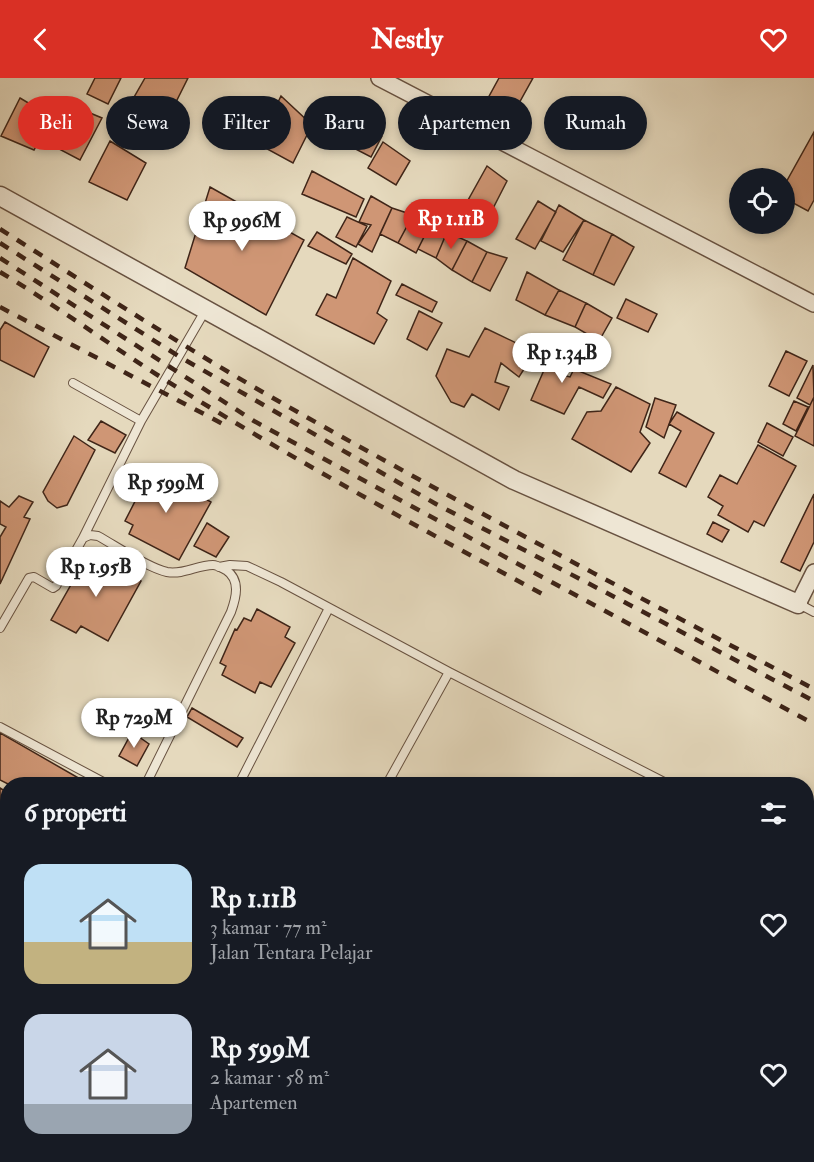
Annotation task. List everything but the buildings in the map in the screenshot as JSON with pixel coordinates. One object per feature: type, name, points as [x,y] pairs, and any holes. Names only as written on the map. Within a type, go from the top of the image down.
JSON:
[{"type":"street","points":[[379,78],[814,304]]},
{"type":"street","points":[[0,196],[514,480],[806,608],[814,572]]},
{"type":"lane","points":[[0,628],[29,578],[34,577],[52,588],[57,586],[141,421],[205,311]]},
{"type":"lane","points":[[73,383],[141,421]]},
{"type":"lane","points":[[83,538],[90,535],[98,536],[167,572],[181,573],[214,565],[228,572],[234,579],[236,598],[231,612],[149,777]]},
{"type":"lane","points":[[219,567],[247,566],[281,582],[449,672],[654,777]]},
{"type":"lane","points":[[243,777],[329,608]]},
{"type":"lane","points":[[391,777],[449,672]]},
{"type":"lane","points":[[0,727],[94,777]]},
{"type":"railway","points":[[0,229],[174,339],[280,402],[479,512],[814,689]]},
{"type":"railway","points":[[0,243],[180,357],[436,504],[814,701]]},
{"type":"railway","points":[[0,258],[254,421],[814,724]]},
{"type":"railway","points":[[0,272],[167,381],[307,465],[546,596]]},
{"type":"railway","points":[[0,307],[223,424]]}]
